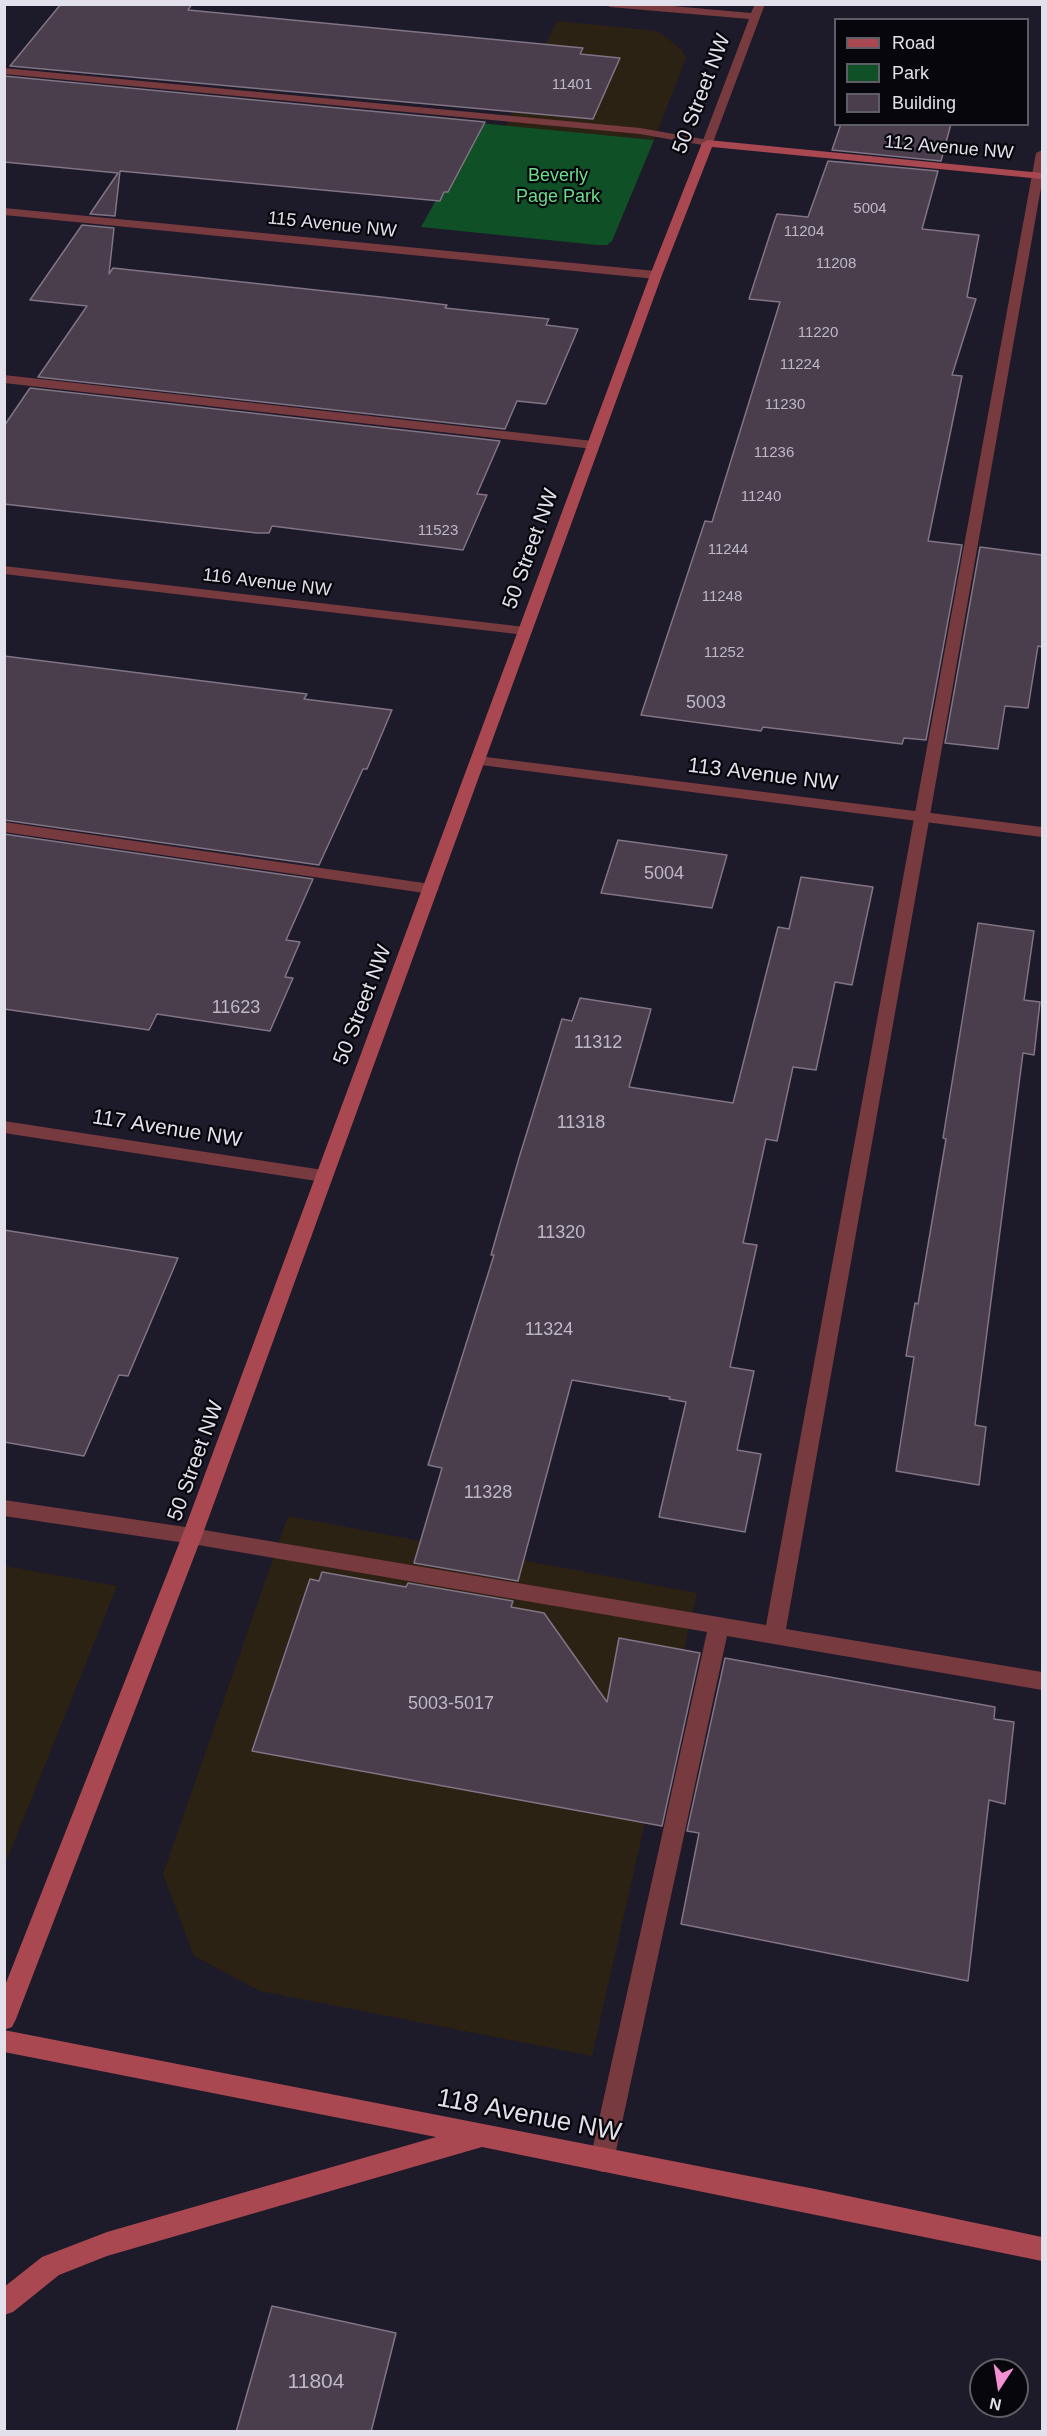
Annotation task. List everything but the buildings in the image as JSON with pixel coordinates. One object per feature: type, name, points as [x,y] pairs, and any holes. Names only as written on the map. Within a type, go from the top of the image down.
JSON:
[{"type":"main road","name":"112 Avenue NW","points":[[708,143],[1041,175]]},
{"type":"main road","name":"50 Street NW","points":[[4,2019],[192,1536],[593,445],[708,143]]},
{"type":"main road","name":"118 Avenue NW","points":[[4,2041],[1042,2248]]},
{"type":"main road","points":[[4,2303],[51,2266],[107,2244],[482,2136]]},
{"type":"street","points":[[610,4],[756,17]]},
{"type":"street","name":"50 Street NW","points":[[708,143],[760,4]]},
{"type":"street","points":[[4,71],[640,131],[708,143]]},
{"type":"street","points":[[775,1635],[921,816],[1041,175],[1042,153]]},
{"type":"street","name":"115 Avenue NW","points":[[4,211],[656,275]]},
{"type":"street","points":[[4,379],[593,445]]},
{"type":"street","name":"116 Avenue NW","points":[[4,570],[525,631]]},
{"type":"street","name":"113 Avenue NW","points":[[478,761],[1042,832]]},
{"type":"street","points":[[4,827],[431,889]]},
{"type":"street","name":"117 Avenue NW","points":[[4,1127],[323,1176]]},
{"type":"street","points":[[4,1508],[192,1536],[1042,1680]]},
{"type":"street","points":[[602,2160],[719,1625]]},
{"type":"shaded area","points":[[557,21],[658,31],[682,50],[686,58],[654,140],[506,126]]},
{"type":"shaded area","points":[[288,1516],[697,1593],[592,2056],[260,1991],[194,1956],[163,1874]]},
{"type":"shaded area","points":[[4,1566],[117,1586],[5,1864]]},
{"type":"green space","name":"Beverly Page Park","points":[[479,123],[654,140],[612,241],[607,245],[597,245],[421,227]]}]
